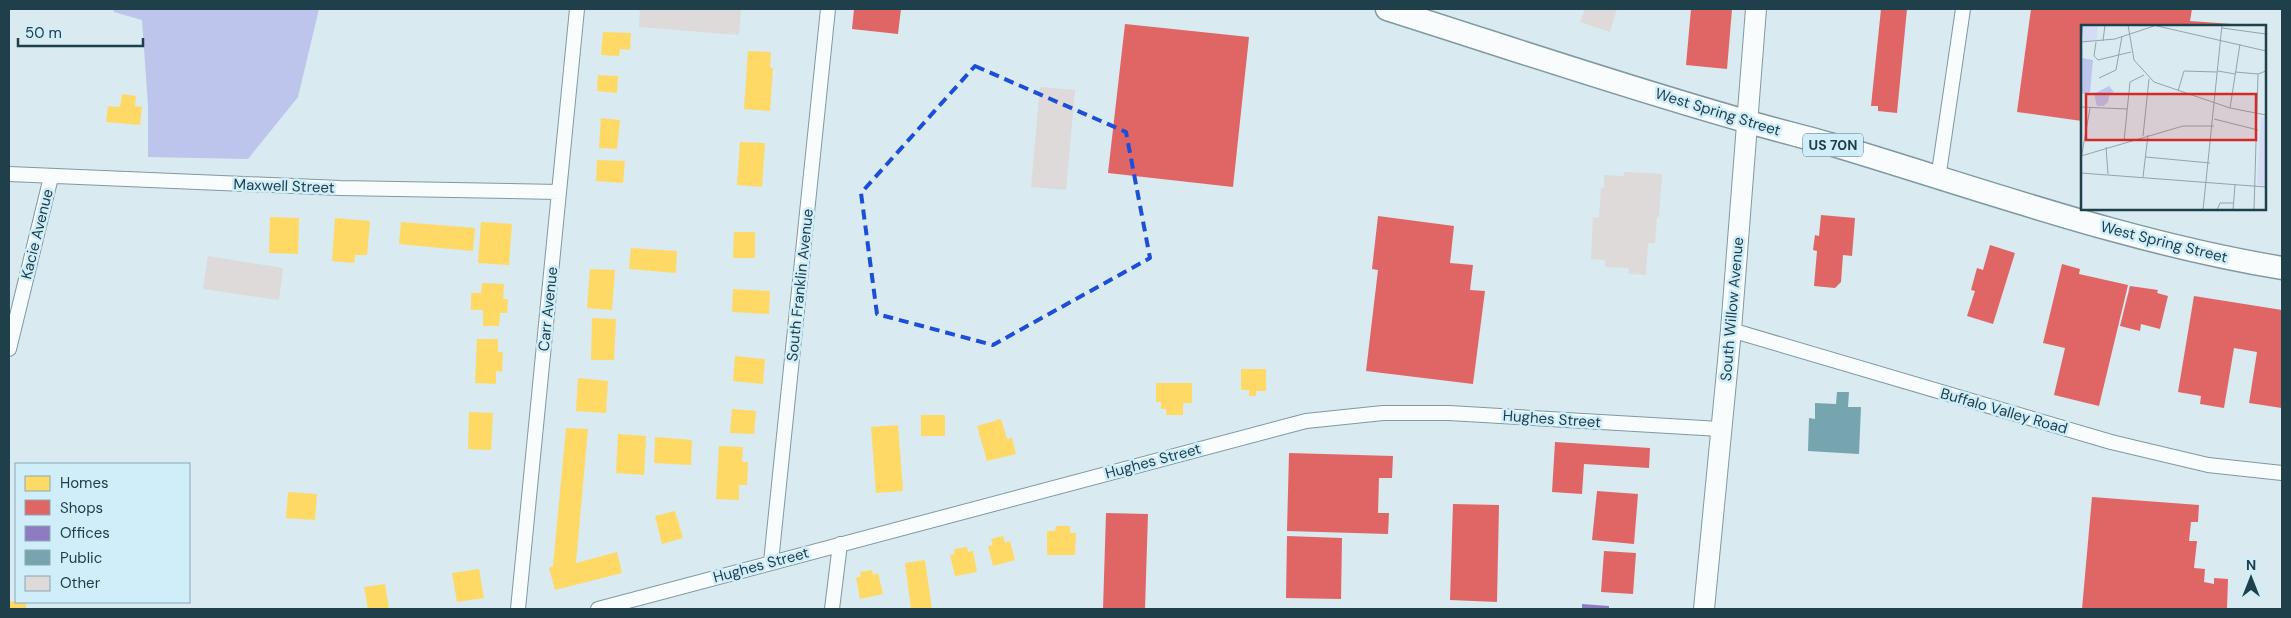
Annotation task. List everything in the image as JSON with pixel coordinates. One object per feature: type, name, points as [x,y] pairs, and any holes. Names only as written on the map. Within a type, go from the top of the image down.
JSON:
[{"type":"main road","name":"West Spring Street","points":[[1387,9],[1748,122],[1840,147],[1938,179],[2173,246],[2282,268]]},
{"type":"main road","name":"South Willow Avenue","points":[[1704,609],[1731,330],[1756,9]]},
{"type":"street","name":"Carr Avenue","points":[[518,609],[577,9]]},
{"type":"street","name":"South Franklin Avenue","points":[[771,562],[828,9]]},
{"type":"street","points":[[1938,179],[1963,9]]},
{"type":"street","name":"Maxwell Street","points":[[9,174],[340,188],[559,192]]},
{"type":"street","name":"Kacie Avenue","points":[[9,349],[51,177]]},
{"type":"street","name":"Buffalo Valley Road","points":[[1731,330],[2100,439],[2208,465],[2282,473]]},
{"type":"street","name":"Hughes Street","points":[[598,609],[1306,421],[1383,413],[1450,413],[1720,430]]},
{"type":"street","points":[[832,609],[840,544]]},
{"type":"highlighted area","points":[[975,66],[1126,132],[1150,258],[993,345],[877,314],[861,193]]},
{"type":"shaded area","points":[[113,9],[319,9],[298,97],[248,159],[148,157],[148,106],[142,20],[114,12]]},
{"type":"building: Homes","points":[[603,32],[631,33],[630,50],[620,49],[619,56],[601,55]]},
{"type":"building: Homes","points":[[748,51],[771,52],[770,67],[773,68],[770,111],[744,109]]},
{"type":"building: Homes","points":[[598,75],[618,76],[617,93],[597,91]]},
{"type":"building: Homes","points":[[122,94],[136,96],[135,106],[142,107],[140,125],[106,122],[108,106],[120,107]]},
{"type":"building: Homes","points":[[601,118],[620,120],[617,149],[599,148]]},
{"type":"building: Homes","points":[[740,142],[765,143],[762,187],[737,185]]},
{"type":"building: Homes","points":[[597,160],[625,161],[623,183],[596,181]]},
{"type":"building: Homes","points":[[270,217],[299,218],[298,254],[269,253]]},
{"type":"building: Homes","points":[[335,218],[370,221],[367,255],[355,255],[354,263],[332,261]]},
{"type":"building: Homes","points":[[401,222],[475,228],[473,251],[399,244]]},
{"type":"building: Homes","points":[[481,222],[512,224],[509,265],[478,263]]},
{"type":"building: Homes","points":[[734,232],[755,232],[755,258],[733,258]]},
{"type":"building: Homes","points":[[631,248],[677,251],[676,273],[629,269]]},
{"type":"building: Homes","points":[[590,269],[615,270],[612,310],[587,308]]},
{"type":"building: Homes","points":[[482,283],[504,284],[503,299],[508,299],[507,313],[500,313],[499,326],[483,326],[483,310],[471,310],[471,293],[481,293]]},
{"type":"building: Homes","points":[[733,289],[770,291],[769,314],[732,312]]},
{"type":"building: Homes","points":[[592,318],[616,319],[614,360],[591,360]]},
{"type":"building: Homes","points":[[477,339],[498,339],[498,352],[503,352],[502,372],[496,371],[496,384],[475,383]]},
{"type":"building: Homes","points":[[735,356],[765,359],[763,384],[733,381]]},
{"type":"building: Homes","points":[[1241,369],[1266,369],[1266,391],[1256,391],[1256,396],[1249,396],[1249,390],[1241,390]]},
{"type":"building: Homes","points":[[578,378],[608,381],[606,413],[576,411]]},
{"type":"building: Homes","points":[[1156,383],[1192,383],[1192,403],[1183,403],[1183,415],[1166,415],[1166,409],[1161,409],[1161,402],[1156,402]]},
{"type":"building: Homes","points":[[732,409],[756,411],[754,434],[730,433]]},
{"type":"building: Homes","points":[[469,412],[493,413],[491,450],[468,449]]},
{"type":"building: Homes","points":[[921,415],[945,415],[945,436],[921,436]]},
{"type":"building: Homes","points":[[1001,419],[1007,439],[1012,438],[1016,454],[987,461],[977,426]]},
{"type":"building: Homes","points":[[898,425],[903,491],[876,493],[871,427]]},
{"type":"building: Homes","points":[[566,428],[588,429],[576,563],[617,552],[622,573],[555,590],[549,568],[553,566]]},
{"type":"building: Homes","points":[[618,434],[646,436],[644,475],[616,473]]},
{"type":"building: Homes","points":[[655,437],[692,440],[691,465],[654,463]]},
{"type":"building: Homes","points":[[719,446],[743,447],[742,462],[748,462],[747,485],[739,485],[739,500],[716,499]]},
{"type":"building: Homes","points":[[288,492],[317,494],[315,520],[286,518]]},
{"type":"building: Homes","points":[[675,511],[683,538],[662,544],[655,516]]},
{"type":"building: Homes","points":[[1056,526],[1070,526],[1070,533],[1076,533],[1075,555],[1047,555],[1047,531],[1055,531]]},
{"type":"building: Homes","points":[[1003,536],[1005,543],[1010,541],[1015,560],[993,566],[988,546],[993,545],[991,539]]},
{"type":"building: Homes","points":[[967,547],[968,552],[973,551],[977,572],[955,576],[950,555],[955,554],[954,549]]},
{"type":"building: Homes","points":[[925,560],[932,609],[911,609],[905,563]]},
{"type":"building: Homes","points":[[479,569],[484,598],[457,602],[452,573]]},
{"type":"building: Homes","points":[[872,570],[873,575],[878,573],[883,594],[860,599],[856,578],[861,576],[860,572]]},
{"type":"building: Homes","points":[[385,584],[389,609],[368,609],[364,587]]},
{"type":"building: Homes","points":[[9,601],[26,603],[26,609],[9,609]]},
{"type":"building: Shops","points":[[854,9],[901,9],[898,34],[852,29]]},
{"type":"building: Shops","points":[[1691,9],[1732,9],[1727,69],[1686,65]]},
{"type":"building: Shops","points":[[1881,9],[1907,9],[1897,113],[1878,111],[1878,106],[1871,106]]},
{"type":"building: Shops","points":[[2031,9],[2192,9],[2190,21],[2232,24],[2081,25],[2081,121],[2017,112]]},
{"type":"building: Shops","points":[[1125,24],[1249,37],[1233,187],[1108,173]]},
{"type":"building: Shops","points":[[1821,215],[1855,218],[1852,256],[1843,255],[1841,282],[1835,288],[1814,286],[1817,251],[1813,250],[1815,235],[1819,236]]},
{"type":"building: Shops","points":[[1378,216],[1454,226],[1450,263],[1473,265],[1470,290],[1485,291],[1473,384],[1366,371],[1378,270],[1372,269]]},
{"type":"building: Shops","points":[[1990,245],[2015,253],[1993,324],[1967,316],[1975,291],[1971,290],[1977,268],[1983,270]]},
{"type":"building: Shops","points":[[2062,264],[2080,269],[2079,274],[2128,285],[2099,406],[2054,395],[2065,348],[2043,343]]},
{"type":"building: Shops","points":[[2130,286],[2158,290],[2157,293],[2168,296],[2160,329],[2141,324],[2140,331],[2120,326]]},
{"type":"building: Shops","points":[[2194,296],[2282,310],[2282,408],[2249,403],[2257,352],[2234,348],[2224,408],[2200,404],[2201,396],[2178,392]]},
{"type":"building: Shops","points":[[1555,442],[1650,448],[1649,468],[1584,464],[1582,494],[1552,492]]},
{"type":"building: Shops","points":[[1289,453],[1393,456],[1392,478],[1379,478],[1378,513],[1389,513],[1388,534],[1287,531]]},
{"type":"building: Shops","points":[[1597,491],[1638,494],[1634,544],[1592,540]]},
{"type":"building: Shops","points":[[2092,497],[2199,505],[2198,522],[2191,522],[2189,541],[2197,541],[2194,568],[2205,569],[2204,582],[2214,584],[2214,578],[2228,579],[2227,609],[2082,609]]},
{"type":"building: Shops","points":[[1453,504],[1499,505],[1497,602],[1450,600]]},
{"type":"building: Shops","points":[[1106,513],[1148,514],[1145,609],[1103,609]]},
{"type":"building: Shops","points":[[1287,536],[1342,538],[1341,599],[1286,598]]},
{"type":"building: Shops","points":[[1604,551],[1636,553],[1633,594],[1601,592]]},
{"type":"building: Offices","points":[[1582,604],[1609,606],[1609,609],[1582,609]]},
{"type":"building: Public","points":[[1837,392],[1849,392],[1848,407],[1861,407],[1859,454],[1808,451],[1809,418],[1815,419],[1815,403],[1836,404]]},
{"type":"building: Other","points":[[640,9],[741,9],[739,35],[639,27]]},
{"type":"building: Other","points":[[1585,9],[1617,9],[1610,32],[1580,22]]},
{"type":"building: Other","points":[[1040,87],[1075,90],[1066,190],[1031,187]]},
{"type":"building: Other","points":[[1624,172],[1662,174],[1655,243],[1648,243],[1646,275],[1628,274],[1629,268],[1605,267],[1605,260],[1591,259],[1593,217],[1599,218],[1601,188],[1604,188],[1604,175],[1624,176]]},
{"type":"building: Other","points":[[208,256],[283,268],[279,300],[203,289]]}]
